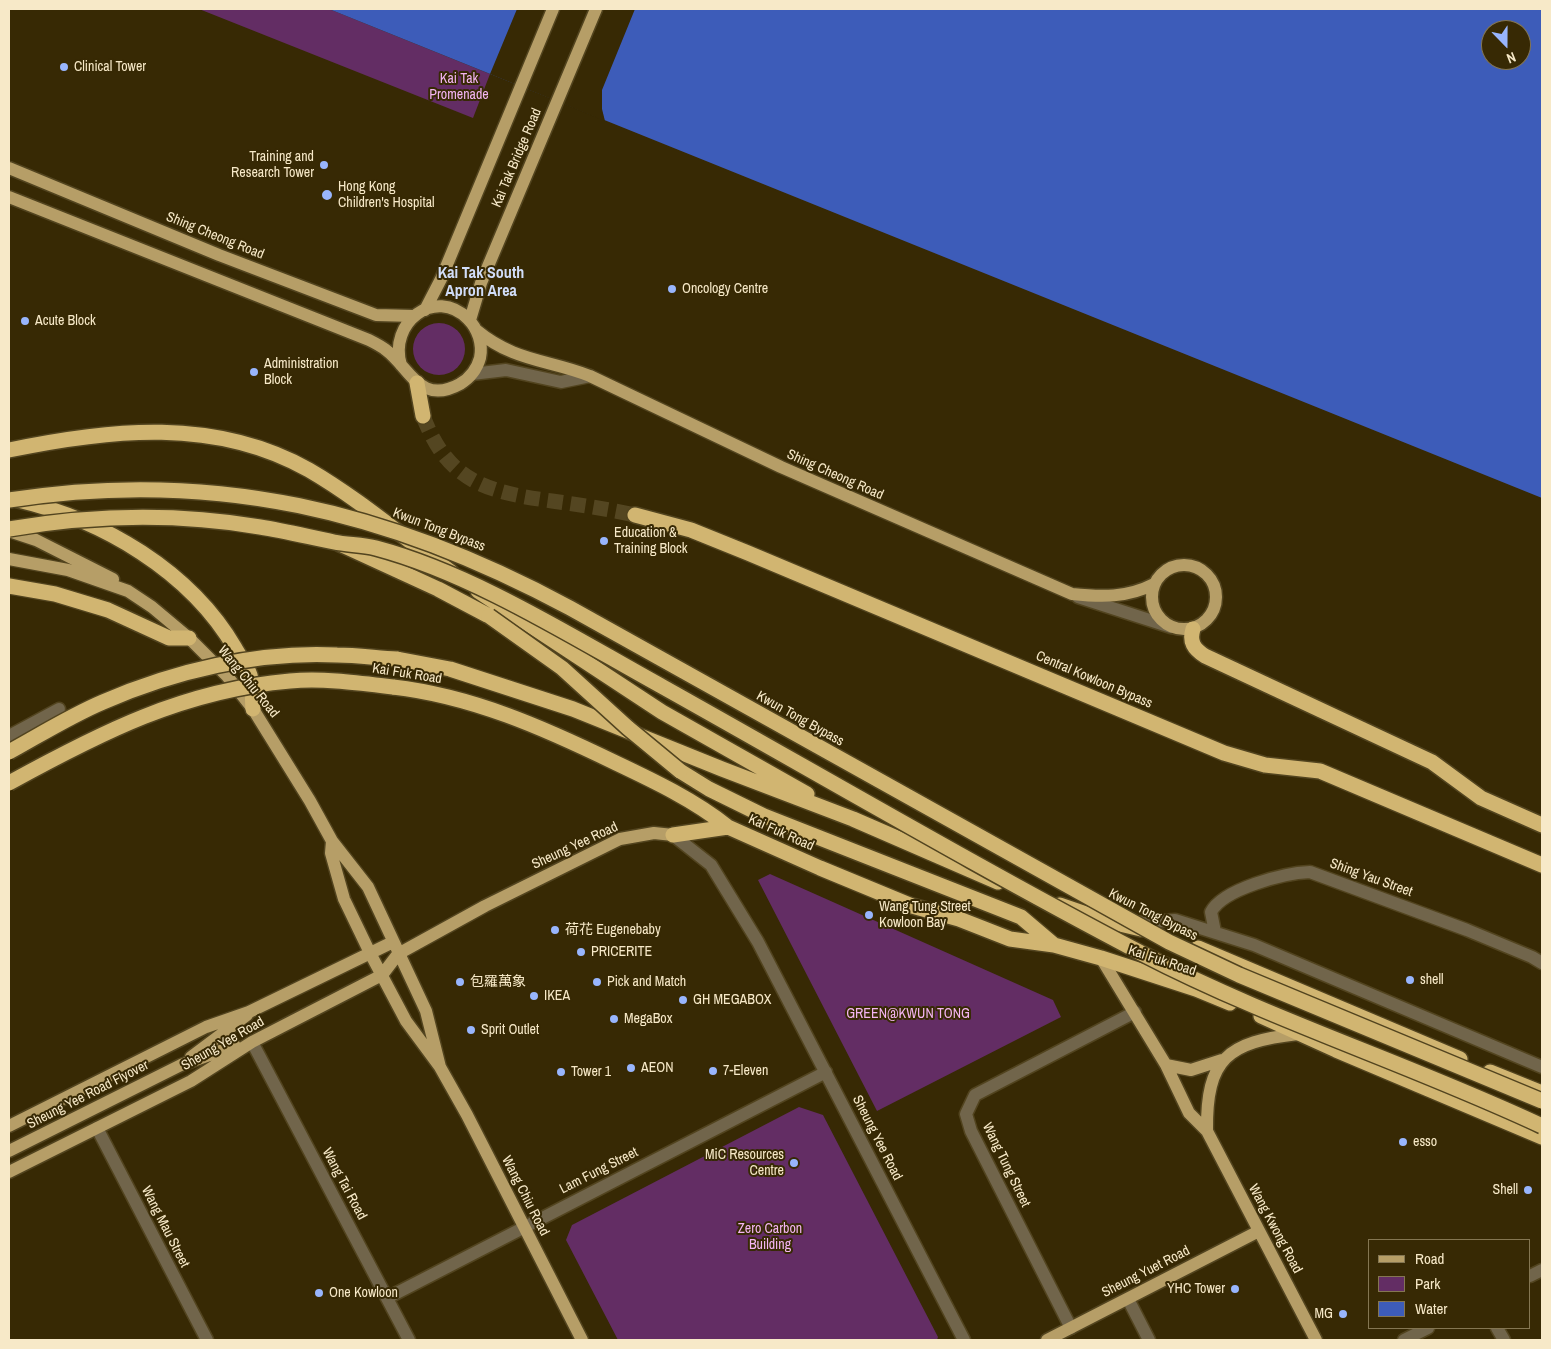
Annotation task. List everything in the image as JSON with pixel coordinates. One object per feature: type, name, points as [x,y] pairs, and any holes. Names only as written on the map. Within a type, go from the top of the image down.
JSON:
[{"type":"highway","points":[[417,383],[423,416]]},
{"type":"highway","points":[[9,450],[75,438],[160,430],[212,435],[245,443],[284,458],[335,486],[497,605],[654,706],[853,819]]},
{"type":"highway","name":"Kwun Tong Bypass","points":[[9,499],[105,490],[176,491],[242,496],[330,511],[431,542],[494,569],[570,608],[1169,942],[1248,979],[1542,1100]]},
{"type":"highway","points":[[9,499],[51,510],[102,530],[141,553],[170,574],[200,603],[231,641],[250,675],[254,709]]},
{"type":"highway","name":"Central Kowloon Bypass","points":[[635,515],[691,530],[748,553],[1224,753],[1265,765],[1320,771],[1542,865]]},
{"type":"highway","points":[[9,530],[94,519],[154,518],[257,526],[338,543],[372,547],[397,555],[498,597],[1150,957],[1264,1011],[1542,1126]]},
{"type":"highway","points":[[338,543],[462,601],[517,634],[562,668],[652,750],[709,790],[764,816],[1021,917],[1054,945]]},
{"type":"highway","points":[[9,586],[55,594],[108,610],[169,638],[189,638]]},
{"type":"highway","points":[[1193,629],[1192,643],[1196,651],[1432,762],[1481,798],[1542,826]]},
{"type":"highway","name":"Kai Fuk Road","points":[[9,752],[69,718],[136,689],[237,662],[288,656],[335,654],[417,662],[475,677],[573,709],[853,819],[1031,895],[1181,941],[1542,1092]]},
{"type":"highway","name":"Kai Fuk Road","points":[[9,783],[80,744],[148,713],[188,700],[247,686],[291,681],[340,681],[437,694],[488,708],[562,737],[669,789],[708,811],[728,827],[912,906],[959,919],[1010,939],[1054,945],[1196,989],[1542,1137]]},
{"type":"highway","points":[[673,835],[728,827]]},
{"type":"main road","name":"Kai Tak Bridge Road","points":[[419,313],[441,280],[553,9]]},
{"type":"main road","name":"Kai Tak Bridge Road","points":[[473,325],[476,294],[596,9]]},
{"type":"main road","name":"Shing Cheong Road","points":[[9,168],[219,255],[376,315],[419,313],[434,308],[451,309],[506,352],[590,376],[781,467],[1072,594],[1120,596],[1142,590],[1154,584],[1168,568],[1178,565],[1193,566],[1207,574],[1214,584],[1216,605],[1205,622],[1193,629],[1182,630],[1171,627]]},
{"type":"main road","points":[[9,197],[370,340],[386,350],[417,383],[433,389],[444,390],[454,387],[472,374],[478,365],[481,347],[473,325]]},
{"type":"main road","points":[[401,365],[398,346],[400,334],[419,313]]},
{"type":"main road","name":"Wang Chiu Road","points":[[9,530],[36,540],[120,582],[128,592]]},
{"type":"main road","name":"Wang Chiu Road","points":[[9,559],[68,570],[128,592],[152,607],[189,638],[227,676],[254,709],[332,841],[368,887],[426,1011],[440,1067]]},
{"type":"main road","points":[[1154,584],[1151,594],[1154,609],[1161,620],[1171,627]]},
{"type":"main road","name":"Sheung Yee Road","points":[[9,1126],[206,1027],[249,1012],[370,953],[396,948],[613,842],[654,833],[673,835]]},
{"type":"main road","name":"Wang Chiu Road","points":[[332,841],[331,852],[344,899],[370,953],[406,1022],[440,1067],[582,1340]]},
{"type":"main road","name":"Sheung Yee Road","points":[[9,1172],[191,1080],[252,1042],[382,976],[396,948]]},
{"type":"main road","name":"Wang Kwong Road","points":[[1101,958],[1166,1066],[1189,1112],[1207,1131],[1316,1340]]},
{"type":"main road","name":"Sheung Yee Road Flyover","points":[[181,1065],[243,1020],[249,1012]]},
{"type":"main road","points":[[1166,1066],[1191,1070],[1222,1060],[1258,1041],[1298,1034]]},
{"type":"main road","name":"Sheung Yee Road Flyover","points":[[9,1151],[181,1065],[252,1042]]},
{"type":"main road","name":"Wang Kwong Road","points":[[1207,1131],[1208,1092],[1222,1060]]},
{"type":"main road","name":"Sheung Yuet Road","points":[[1047,1340],[1259,1231]]},
{"type":"street","points":[[472,374],[506,370],[561,382],[590,376]]},
{"type":"street","name":"Shing Cheong Road","points":[[1072,594],[1171,627]]},
{"type":"street","points":[[9,736],[59,709]]},
{"type":"street","name":"Sheung Yee Road","points":[[673,835],[711,865],[722,880],[740,915],[758,942],[964,1340]]},
{"type":"street","name":"Shing Yau Street","points":[[1215,932],[1211,912],[1220,900],[1231,894],[1291,873],[1310,872],[1429,915],[1532,957],[1542,963]]},
{"type":"street","name":"Kai Fuk Road","points":[[1123,924],[1175,920],[1254,945],[1542,1067]]},
{"type":"street","name":"Wang Tung Street","points":[[1071,1328],[970,1131],[966,1114],[975,1095],[1135,1012]]},
{"type":"street","name":"Wang Tai Road","points":[[252,1042],[409,1340]]},
{"type":"street","name":"Lam Fung Street","points":[[387,1298],[826,1072]]},
{"type":"street","name":"Wang Mau Street","points":[[96,1128],[206,1340]]},
{"type":"street","points":[[1128,1298],[1149,1340]]},
{"type":"street","points":[[1404,1340],[1426,1329]]},
{"type":"street","points":[[1498,1329],[1504,1340]]},
{"type":"green space","name":"Kai Tak Promenade","points":[[199,9],[329,9],[490,74],[473,118]]},
{"type":"green space","points":[[434,323],[444,323],[458,330],[465,344],[465,354],[458,368],[444,375],[434,375],[424,371],[417,364],[413,354],[413,344],[417,334],[424,327]]},
{"type":"green space","name":"GREEN@KWUN TONG","points":[[770,874],[1053,1000],[1061,1017],[877,1111],[758,880]]},
{"type":"green space","name":"Zero Carbon Building","points":[[799,1107],[823,1115],[938,1337],[937,1340],[618,1340],[566,1240],[572,1225]]},
{"type":"water","points":[[329,9],[1542,9],[1542,498]]},
{"type":"pier","points":[[517,9],[635,9],[602,90],[602,109],[605,121],[490,74]]},
{"type":"tunnel","points":[[423,416],[433,438],[445,456],[458,470],[472,480],[489,488],[529,497],[635,515]]},
{"type":"place","name":"Clinical Tower","points":[[64,67]]},
{"type":"place","name":"Training and Research Tower","points":[[324,165]]},
{"type":"place","name":"Hong Kong Children's Hospital","points":[[327,195]]},
{"type":"place","name":"Oncology Centre","points":[[672,289]]},
{"type":"place","name":"Acute Block","points":[[25,321]]},
{"type":"place","name":"Administration Block","points":[[254,372]]},
{"type":"place","name":"Education & Training Block","points":[[604,541]]},
{"type":"place","name":"Wang Tung Street Kowloon Bay","points":[[869,915]]},
{"type":"place","name":"荷花 Eugenebaby","points":[[555,930]]},
{"type":"place","name":"PRICERITE","points":[[581,952]]},
{"type":"place","name":"shell","points":[[1410,980]]},
{"type":"place","name":"包羅萬象","points":[[460,982]]},
{"type":"place","name":"Pick and Match","points":[[597,982]]},
{"type":"place","name":"IKEA","points":[[534,996]]},
{"type":"place","name":"GH MEGABOX","points":[[683,1000]]},
{"type":"place","name":"MegaBox","points":[[614,1019]]},
{"type":"place","name":"Sprit Outlet","points":[[471,1030]]},
{"type":"place","name":"AEON","points":[[631,1068]]},
{"type":"place","name":"7-Eleven","points":[[713,1071]]},
{"type":"place","name":"Tower 1","points":[[561,1072]]},
{"type":"place","name":"esso","points":[[1403,1142]]},
{"type":"place","name":"MiC Resources Centre","points":[[794,1163]]},
{"type":"place","name":"Shell","points":[[1528,1190]]},
{"type":"place","name":"YHC Tower","points":[[1235,1289]]},
{"type":"place","name":"One Kowloon","points":[[319,1293]]},
{"type":"place","name":"MG","points":[[1343,1314]]},
{"type":"district","name":"Kai Tak South Apron Area","points":[[481,283]]}]
